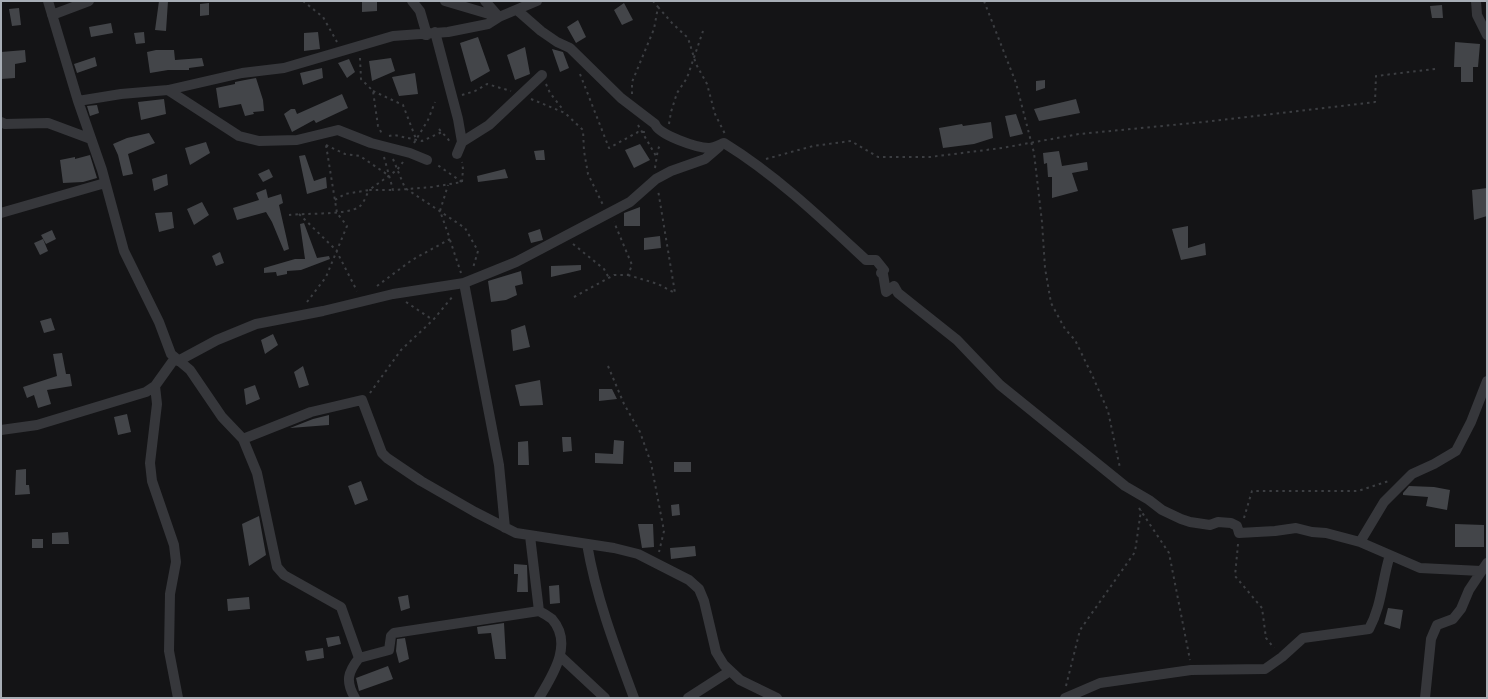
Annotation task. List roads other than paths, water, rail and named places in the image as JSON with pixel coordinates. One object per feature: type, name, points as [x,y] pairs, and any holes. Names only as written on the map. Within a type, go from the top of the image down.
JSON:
[{"type":"street","points":[[48,1],[105,182],[124,251],[159,322],[171,354],[190,370],[222,417],[243,439],[257,473],[277,567],[284,575],[340,607],[359,658]]},
{"type":"street","points":[[52,15],[89,1]]},
{"type":"street","points":[[412,1],[418,1]]},
{"type":"street","points":[[412,1],[420,11],[426,33],[458,119],[462,142],[457,154]]},
{"type":"street","points":[[445,1],[499,17]]},
{"type":"street","points":[[485,1],[499,17]]},
{"type":"street","points":[[78,100],[168,90],[242,73],[284,68],[393,36],[448,32],[488,24],[499,17],[537,1]]},
{"type":"street","points":[[1474,2],[1487,12]]},
{"type":"street","points":[[1474,2],[1477,15],[1487,35]]},
{"type":"street","points":[[517,10],[557,42],[570,48],[620,98],[655,124],[656,128],[678,140],[708,148],[725,139]]},
{"type":"street","points":[[462,142],[489,125],[542,75]]},
{"type":"street","points":[[168,90],[239,136],[249,139],[259,141],[297,140],[338,130],[371,143],[410,153],[427,160]]},
{"type":"street","points":[[1,122],[16,124],[48,123],[91,139]]},
{"type":"street","points":[[1,430],[38,425],[146,392],[155,386],[177,359],[256,324],[393,294],[464,283],[516,262],[630,202],[656,179],[671,171],[705,159],[725,139]]},
{"type":"street","points":[[725,139],[800,200],[866,260],[876,260],[884,270],[880,273],[883,274],[885,279],[886,292],[894,286],[898,293],[957,340],[1000,385],[1125,486],[1150,500],[1162,510],[1190,522],[1210,525],[1218,522],[1231,523],[1240,532],[1296,528],[1312,532],[1326,532],[1360,542],[1420,568],[1484,567]]},
{"type":"street","points":[[1,213],[105,182]]},
{"type":"street","points":[[464,283],[499,465],[506,528]]},
{"type":"street","points":[[1360,542],[1384,502],[1412,474],[1456,451],[1472,422],[1487,381]]},
{"type":"street","points":[[155,386],[157,404],[150,463],[152,480],[174,545],[176,562],[170,594],[169,643],[178,698]]},
{"type":"street","points":[[243,439],[311,412],[362,400],[382,453],[428,485],[506,528],[516,533],[530,536],[630,552],[689,580],[699,589],[704,601],[716,652],[730,671],[740,680],[777,698]]},
{"type":"street","points":[[530,536],[539,611]]},
{"type":"street","points":[[587,544],[593,577],[605,618],[634,698]]},
{"type":"street","points":[[1065,693],[1100,683],[1191,670],[1264,669],[1282,657],[1303,638],[1369,629],[1374,621],[1382,595],[1385,572],[1390,555]]},
{"type":"street","points":[[1424,698],[1431,639],[1434,630],[1437,626],[1453,619],[1461,609],[1469,590],[1484,567]]},
{"type":"street","points":[[355,698],[349,679],[350,668],[359,658],[389,650],[391,636],[394,633],[539,611],[551,619],[559,630],[561,640],[560,656],[553,674],[539,698]]},
{"type":"street","points":[[560,656],[604,698]]},
{"type":"street","points":[[688,698],[730,671]]}]
